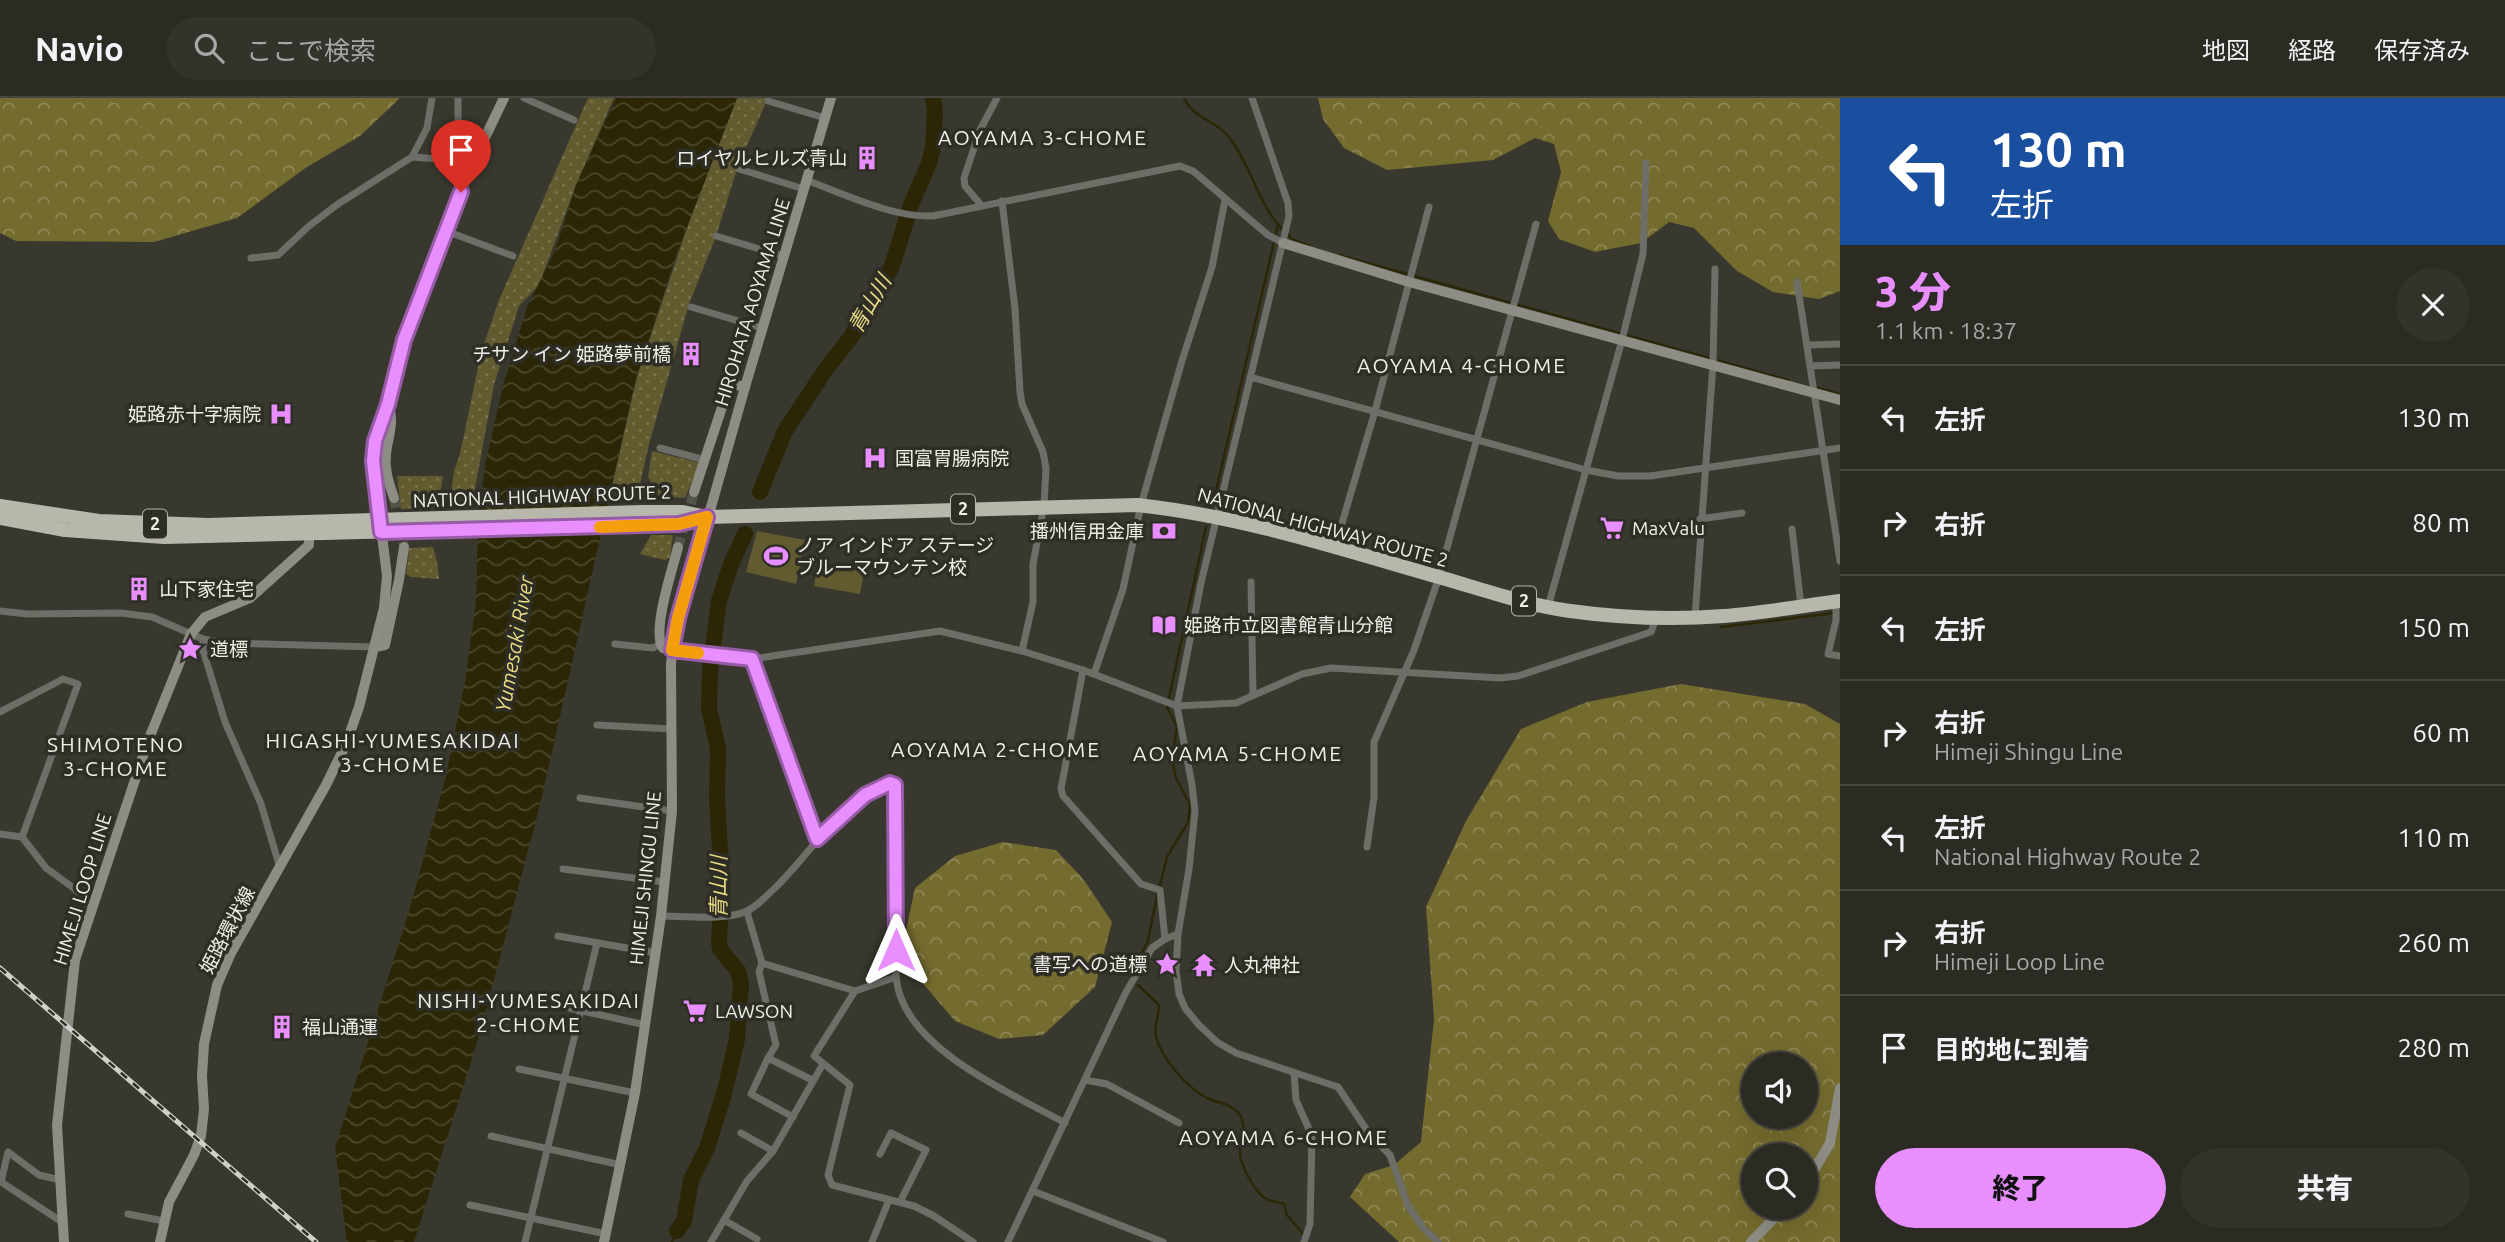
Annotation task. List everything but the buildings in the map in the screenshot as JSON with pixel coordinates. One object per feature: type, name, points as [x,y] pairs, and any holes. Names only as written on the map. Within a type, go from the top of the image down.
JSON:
[{"type":"highway","name":"NATIONAL HIGHWAY ROUTE 2","points":[[0,506],[64,517],[164,524],[380,526],[641,519],[679,524],[707,517],[1141,505],[1217,516],[1548,607],[1656,618],[1695,618],[1838,602]]},
{"type":"highway","name":"NATIONAL HIGHWAY ROUTE 2","points":[[0,518],[65,530],[164,537],[309,534],[380,526]]},
{"type":"main road","points":[[404,547],[385,645],[375,648],[384,608],[387,576],[373,461],[375,441],[388,404],[404,340],[468,173],[504,98]]},
{"type":"main road","name":"HIROHATA AOYAMA LINE","points":[[707,517],[831,98]]},
{"type":"main road","points":[[1283,243],[1409,282],[1515,305],[1713,359],[1813,388],[1840,400]]},
{"type":"main road","points":[[694,492],[726,395],[733,384],[745,387]]},
{"type":"main road","points":[[388,404],[392,414],[386,455],[387,477],[394,498]]},
{"type":"main road","name":"HIMEJI SHINGU LINE","points":[[605,1238],[635,1093],[665,882],[672,811],[672,650],[678,618],[707,517]]},
{"type":"main road","name":"HIMEJI LOOP LINE","points":[[64,1242],[58,1125],[66,1026],[75,960],[148,741],[191,634],[205,617],[250,598],[309,545],[309,534]]},
{"type":"main road","points":[[672,650],[663,648],[660,644],[662,614],[678,547]]},
{"type":"main road","name":"姫路環状線","points":[[160,1242],[164,1221],[178,1182],[194,1155],[201,1136],[204,1109],[204,1044],[217,985],[231,953],[327,786],[345,744],[375,648]]},
{"type":"main road","points":[[1818,1164],[1830,1143],[1840,1088]]},
{"type":"main road","points":[[1751,1242],[1772,1220]]},
{"type":"street","points":[[251,258],[278,255],[338,204],[412,157],[427,128],[432,98]]},
{"type":"street","points":[[458,98],[458,165]]},
{"type":"street","points":[[524,98],[574,120]]},
{"type":"street","points":[[981,205],[965,186],[964,178],[980,130],[997,98]]},
{"type":"street","points":[[1252,98],[1288,203],[1287,230],[1172,704],[1192,785],[1195,811],[1178,934],[1176,970],[1179,994],[1199,1025],[1217,1042],[1236,1053],[1342,1090],[1370,1135],[1390,1156],[1408,1206],[1424,1229],[1438,1242]]},
{"type":"street","points":[[768,101],[825,118]]},
{"type":"street","points":[[412,157],[439,159],[458,165],[468,173]]},
{"type":"street","points":[[1548,607],[1643,254],[1646,163]]},
{"type":"street","points":[[739,169],[805,184],[919,217],[1180,166],[1193,171],[1268,235],[1283,243]]},
{"type":"street","points":[[1094,674],[1123,589],[1141,505],[1212,267],[1225,200]]},
{"type":"street","points":[[1002,201],[1015,309],[1020,392],[1043,452],[1046,468],[1044,506],[1032,564],[1033,602],[1023,651]]},
{"type":"street","points":[[1335,547],[1429,207]]},
{"type":"street","points":[[1367,847],[1374,797],[1374,742],[1414,650],[1439,577],[1536,225]]},
{"type":"street","points":[[446,231],[513,256]]},
{"type":"street","points":[[716,236],[783,256]]},
{"type":"street","points":[[1695,618],[1713,359],[1715,269]]},
{"type":"street","points":[[1797,282],[1840,561]]},
{"type":"street","points":[[691,307],[762,328]]},
{"type":"street","points":[[1807,345],[1840,344]]},
{"type":"street","points":[[1810,366],[1840,366]]},
{"type":"street","points":[[1250,377],[1618,477],[1704,470],[1840,448]]},
{"type":"street","points":[[660,448],[705,460]]},
{"type":"street","points":[[1700,519],[1742,513]]},
{"type":"street","points":[[1792,529],[1801,607]]},
{"type":"street","points":[[1251,582],[1253,695]]},
{"type":"street","points":[[1838,602],[1828,654],[1840,656]]},
{"type":"street","points":[[0,611],[28,614],[121,612],[152,617],[203,639],[224,643],[375,648]]},
{"type":"street","points":[[672,650],[752,659],[940,631],[1023,651],[1083,670],[1172,704],[1236,703],[1302,674],[1331,668],[1500,678],[1518,676],[1651,632],[1656,618]]},
{"type":"street","points":[[203,639],[203,650],[225,722],[261,804],[280,869]]},
{"type":"street","points":[[615,644],[653,648],[660,644]]},
{"type":"street","points":[[752,659],[817,839]]},
{"type":"street","points":[[1083,670],[1061,789],[1063,796],[1141,884],[1160,890],[1165,939]]},
{"type":"street","points":[[0,712],[63,679],[78,684],[22,837]]},
{"type":"street","points":[[597,724],[673,729]]},
{"type":"street","points":[[661,916],[747,912],[785,879],[817,839],[865,795],[890,783],[895,785],[896,977],[901,998],[916,1022],[954,1060],[1065,1123]]},
{"type":"street","points":[[580,798],[672,811]]},
{"type":"street","points":[[0,834],[22,837],[46,868],[75,889],[93,909]]},
{"type":"street","points":[[564,869],[665,882]]},
{"type":"street","points":[[747,912],[762,963],[759,972],[776,1045],[751,1094],[793,1117]]},
{"type":"street","points":[[1008,1242],[1126,992],[1152,948],[1178,934]]},
{"type":"street","points":[[558,936],[656,953]]},
{"type":"street","points":[[525,1242],[597,943]]},
{"type":"street","points":[[762,963],[855,991],[896,977]]},
{"type":"street","points":[[855,991],[814,1056],[850,1085],[828,1175],[832,1185],[900,1202],[934,1216],[973,1242]]},
{"type":"street","points":[[537,1001],[646,1025]]},
{"type":"street","points":[[768,1058],[812,1080]]},
{"type":"street","points":[[711,1242],[747,1181],[773,1151],[823,1063]]},
{"type":"street","points":[[519,1069],[635,1093]]},
{"type":"street","points":[[1294,1073],[1296,1100],[1312,1136],[1310,1224],[1304,1242]]},
{"type":"street","points":[[1085,1080],[1107,1084],[1179,1123]]},
{"type":"street","points":[[741,1133],[773,1151]]},
{"type":"street","points":[[880,1154],[891,1133],[926,1150],[900,1202]]},
{"type":"street","points":[[491,1136],[621,1165]]},
{"type":"street","points":[[60,1180],[39,1175],[8,1152],[1,1182],[62,1222]]},
{"type":"street","points":[[1032,1191],[1163,1242]]},
{"type":"street","points":[[872,1242],[889,1200]]},
{"type":"street","points":[[470,1205],[531,1217],[605,1238]]},
{"type":"street","points":[[128,1214],[164,1221]]},
{"type":"street","points":[[724,1220],[757,1239]]},
{"type":"green space","points":[[0,98],[399,99],[360,136],[307,167],[237,218],[154,242],[16,241],[0,233]]},
{"type":"green space","points":[[1318,98],[1840,98],[1840,291],[1819,299],[1773,292],[1737,271],[1694,228],[1669,222],[1641,243],[1595,252],[1559,239],[1548,221],[1561,172],[1554,144],[1535,138],[1493,160],[1387,170],[1344,148],[1323,119]]},
{"type":"green space","points":[[1681,684],[1805,704],[1840,724],[1840,1242],[1399,1242],[1350,1197],[1365,1174],[1394,1165],[1421,1142],[1434,1019],[1426,907],[1466,821],[1521,729],[1587,702]]},
{"type":"green space","points":[[1003,842],[1056,850],[1084,880],[1112,922],[1095,987],[1043,1035],[999,1039],[955,1021],[920,980],[905,935],[915,888],[955,856]]},
{"type":"shaded area","points":[[588,98],[614,98],[576,185],[539,285],[519,306],[494,385],[474,494],[451,495],[481,353],[499,300]]},
{"type":"shaded area","points":[[737,98],[768,98],[738,166],[716,236],[689,304],[639,489],[611,491],[637,377],[689,222]]},
{"type":"shaded area","points":[[652,451],[700,463],[685,498],[659,496],[648,477]]},
{"type":"shaded area","points":[[397,476],[443,476],[438,507],[401,509]]},
{"type":"shaded area","name":"ノア インドア ステージ ブルーマウンテン校","points":[[757,531],[805,540],[796,584],[746,572]]},
{"type":"shaded area","points":[[651,535],[673,535],[670,557],[665,560],[640,554]]},
{"type":"shaded area","points":[[433,547],[439,579],[411,577],[406,574],[409,548]]},
{"type":"shaded area","name":"ノア インドア ステージ ブルーマウンテン校","points":[[818,560],[864,572],[860,594],[814,586]]},
{"type":"water","name":"Yumesaki River","points":[[616,98],[737,98],[677,253],[635,382],[541,801],[481,1030],[414,1242],[347,1242],[335,1148],[409,911],[446,776],[465,682],[476,602],[478,526],[485,465],[503,386],[527,307],[555,251],[576,185]]},
{"type":"waterway","name":"青山川","points":[[760,492],[785,431],[851,337],[892,266],[933,147],[933,98]]},
{"type":"waterway","points":[[1184,98],[1193,111],[1228,136],[1267,209],[1283,230]]},
{"type":"waterway","points":[[1215,495],[1278,225]]},
{"type":"waterway","points":[[1288,234],[1292,239],[1309,246]]},
{"type":"waterway","points":[[1339,255],[1788,380]]},
{"type":"waterway","points":[[1814,387],[1840,394]]},
{"type":"waterway","points":[[1159,889],[1167,857],[1188,822],[1190,804],[1176,778],[1172,759],[1177,727],[1167,707],[1206,527]]},
{"type":"waterway","name":"青山川","points":[[677,1231],[684,1221],[691,1180],[707,1148],[724,1094],[737,1039],[741,984],[738,971],[720,949],[719,942],[722,883],[717,799],[718,748],[709,709],[710,670],[719,601],[731,564],[745,534]]},
{"type":"waterway","points":[[1721,627],[1834,613]]},
{"type":"waterway","points":[[1131,978],[1132,970],[1148,941],[1157,895]]},
{"type":"waterway","points":[[1138,985],[1159,1005],[1155,1033],[1159,1046],[1170,1063],[1199,1093],[1237,1111],[1243,1128],[1240,1156],[1249,1178],[1264,1197],[1284,1204],[1287,1215],[1303,1234]]},
{"type":"waterway","points":[[672,1242],[677,1231]]},
{"type":"tunnel","points":[[678,547],[694,492]]},
{"type":"tunnel","points":[[394,498],[404,547]]},
{"type":"railway","points":[[0,968],[316,1242]]},
{"type":"slow traffic","points":[[600,527],[679,524],[707,517],[678,618],[672,650],[698,653]]},
{"type":"place","name":"ロイヤルヒルズ青山","points":[[867,158]]},
{"type":"place","name":"チサン イン 姫路夢前橋","points":[[691,354]]},
{"type":"place","name":"姫路赤十字病院","points":[[281,414]]},
{"type":"place","name":"国富胃腸病院","points":[[875,458]]},
{"type":"place","name":"MaxValu","points":[[1612,528]]},
{"type":"place","name":"播州信用金庫","points":[[1164,531]]},
{"type":"place","name":"ノア インドア ステージ ブルーマウンテン校","points":[[776,556]]},
{"type":"place","name":"山下家住宅","points":[[139,589]]},
{"type":"place","name":"姫路市立図書館青山分館","points":[[1164,625]]},
{"type":"place","name":"道標","points":[[190,649]]},
{"type":"place","name":"書写への道標","points":[[1167,964]]},
{"type":"place","name":"人丸神社","points":[[1204,965]]},
{"type":"place","name":"LAWSON","points":[[695,1011]]},
{"type":"place","name":"福山通運","points":[[282,1027]]},
{"type":"district","name":"AOYAMA 3-CHOME","points":[[1043,138]]},
{"type":"district","name":"AOYAMA 4-CHOME","points":[[1462,366]]},
{"type":"district","name":"AOYAMA 2-CHOME","points":[[996,750]]},
{"type":"district","name":"HIGASHI-YUMESAKIDAI 3-CHOME","points":[[393,753]]},
{"type":"district","name":"AOYAMA 5-CHOME","points":[[1238,754]]},
{"type":"district","name":"SHIMOTENO 3-CHOME","points":[[116,757]]},
{"type":"district","name":"NISHI-YUMESAKIDAI 2-CHOME","points":[[529,1013]]},
{"type":"district","name":"AOYAMA 6-CHOME","points":[[1284,1138]]},
{"type":"route","points":[[461,192],[404,340],[388,404],[375,441],[373,461],[381,532],[679,524],[707,517],[678,618],[672,650],[752,659],[817,839],[865,795],[890,783],[895,785],[896,950]]}]
